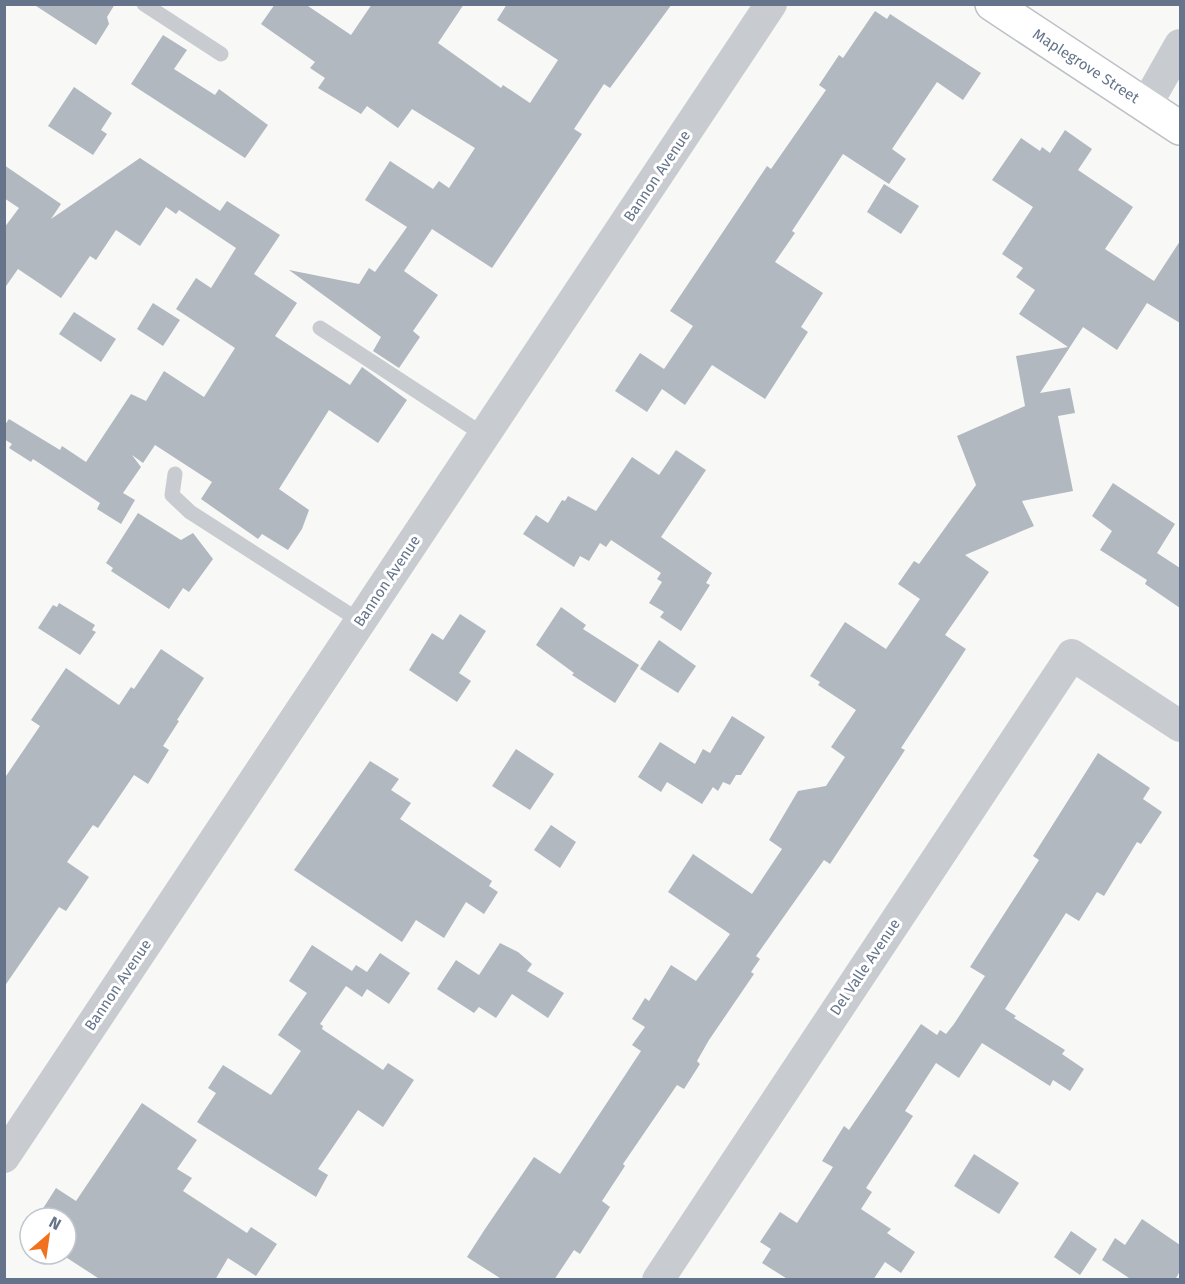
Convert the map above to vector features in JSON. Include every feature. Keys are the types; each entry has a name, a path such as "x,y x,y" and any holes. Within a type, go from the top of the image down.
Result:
{"street":[{"name":"Bannon Avenue","path":"4,1157 771,4"},
{"name":"Maplegrove Street","path":"992,4 1180,128"},
{"path":"1146,105 1180,45"},
{"name":"Del Valle Avenue","path":"658,1280 1072,655 1180,726"}],"lane":[{"path":"144,4 221,54"},
{"path":"320,328 484,435"},
{"path":"175,474 172,495 189,512 360,621"}],"building":[{"path":"33,4 115,4 107,17 109,24 96,45"},
{"path":"275,4 305,4 351,35 372,4 464,4 438,43 501,88 503,85 530,103 558,60 497,20 507,4 672,4 610,88 604,84 574,129 582,134 492,268 432,229 404,271 438,295 413,331 420,337 399,368 373,351 381,337 289,270 359,284 369,268 375,272 407,227 365,200 390,161 433,189 439,181 449,188 475,148 412,109 398,128 367,106 361,114 318,88 325,78 310,68 315,62 261,24"},
{"path":"875,11 887,19 890,14 981,73 963,100 937,82 892,149 906,159 889,184 843,154 792,231 795,233 775,262 823,293 801,327 808,332 765,399 712,365 685,405 662,389 647,412 615,391 640,353 664,369 693,326 670,311 767,166 771,169 826,90 819,85 839,55 843,58"},
{"path":"163,35 187,50 174,69 215,95 219,89 268,125 245,158 131,84"},
{"path":"74,87 112,113 101,130 107,134 93,155 48,126"},
{"path":"1065,130 1092,149 1078,170 1133,207 1105,249 1154,281 1180,241 1180,323 1147,303 1117,350 1083,327 1040,393 1070,388 1075,413 1058,416 1073,491 1022,501 1034,526 965,555 989,572 945,635 966,649 901,748 905,750 830,864 824,860 756,956 760,959 751,972 754,974 709,1040 697,1061 700,1064 684,1089 677,1085 623,1164 625,1166 602,1201 610,1207 580,1254 574,1250 554,1280 503,1280 467,1257 485,1229 534,1157 560,1174 641,1051 632,1045 645,1027 632,1019 645,998 649,1001 671,965 696,981 730,934 668,892 693,854 752,894 782,849 769,840 798,791 826,786 845,757 831,747 856,710 818,685 820,682 810,676 845,622 886,649 920,599 898,584 914,561 919,564 976,485 957,436 1025,406 1016,356 1068,347 1019,314 1035,290 1016,277 1023,268 1002,254 1033,207 992,180 1021,138 1040,151 1042,147 1050,153"},
{"path":"140,158 220,211 227,201 280,235 254,274 297,303 275,336 350,385 362,367 407,400 378,443 329,410 279,489 309,510 302,529 288,550 262,534 258,539 201,499 212,482 155,445 143,463 132,455 141,467 123,493 135,500 121,524 97,509 100,503 33,459 31,462 9,448 12,444 4,439 4,426 9,419 60,450 62,446 86,462 131,394 146,401 164,371 204,397 235,348 176,309 196,278 211,288 236,248 179,210 176,214 166,207 140,246 116,230 96,260 90,256 61,298 18,269 4,289 4,228 19,208 4,198 4,165 61,204 51,219"},
{"path":"884,184 919,206 901,234 867,212"},
{"path":"153,303 180,320 163,346 137,329"},
{"path":"74,312 116,339 101,362 59,334"},
{"path":"676,450 706,470 661,537 712,573 706,583 710,585 681,631 660,617 664,612 649,603 662,582 657,579 661,573 611,540 606,547 600,543 589,561 580,556 574,567 523,534 536,515 548,523 562,500 565,501 568,496 596,511 632,457 659,475"},
{"path":"1113,483 1175,524 1157,553 1180,568 1180,608 1145,584 1147,580 1100,550 1112,531 1092,516"},
{"path":"138,513 181,540 193,533 213,559 189,592 183,588 169,609 111,571 113,568 106,563"},
{"path":"59,603 95,625 92,630 96,632 80,655 38,628 53,605 57,607"},
{"path":"561,607 586,625 583,629 639,665 615,703 572,675 574,673 536,645"},
{"path":"460,614 486,631 459,673 471,681 457,702 409,670 432,633 443,640"},
{"path":"659,640 696,666 678,693 640,669"},
{"path":"161,649 204,678 163,746 169,750 148,784 134,775 98,828 93,825 67,862 89,877 66,911 59,907 4,987 4,779 40,726 31,720 66,668 119,705 131,687 134,689"},
{"path":"732,716 765,737 741,775 736,775 730,785 723,782 718,791 713,787 702,804 667,782 661,792 638,777 660,742 695,764 703,749 710,753"},
{"path":"516,749 554,774 530,810 492,786"},
{"path":"1098,753 1150,788 1143,799 1162,812 1141,844 1137,842 1104,896 1097,892 1079,921 1066,913 1005,1009 1016,1016 1014,1018 1065,1050 1062,1054 1084,1069 1070,1091 1053,1080 1050,1086 982,1043 959,1078 936,1063 905,1111 913,1116 866,1188 872,1192 861,1209 891,1229 887,1233 915,1252 901,1273 885,1262 873,1280 789,1280 762,1263 771,1249 760,1242 780,1212 797,1223 833,1167 822,1161 844,1126 849,1130 921,1024 937,1035 940,1030 946,1034 954,1024 985,976 970,967 1039,860 1033,856"},
{"path":"370,761 399,779 391,790 411,803 400,819 492,881 489,886 498,892 484,914 466,902 444,938 416,920 402,942 294,870"},
{"path":"551,825 576,842 560,868 534,850"},
{"path":"500,943 518,952 532,964 527,971 564,993 548,1018 512,994 496,1018 479,1007 474,1013 437,989 456,960 479,975"},
{"path":"312,945 352,971 356,965 367,972 380,953 410,973 389,1004 367,989 362,997 346,986 320,1024 323,1026 322,1029 383,1070 388,1063 414,1080 383,1127 358,1110 318,1169 328,1175 316,1197 197,1122 216,1093 208,1088 223,1065 271,1095 301,1051 278,1035 307,993 289,981"},
{"path":"142,1103 197,1140 177,1169 192,1178 183,1191 247,1233 251,1227 277,1244 256,1276 228,1258 215,1280 101,1280 78,1265 78,1206 45,1206 56,1188 76,1201"},
{"path":"974,1154 1019,1183 999,1214 954,1186"},
{"path":"1142,1219 1180,1245 1180,1271 1175,1280 1132,1280 1102,1260 1115,1238 1125,1245"},
{"path":"1071,1231 1097,1249 1080,1275 1054,1257"}]}
